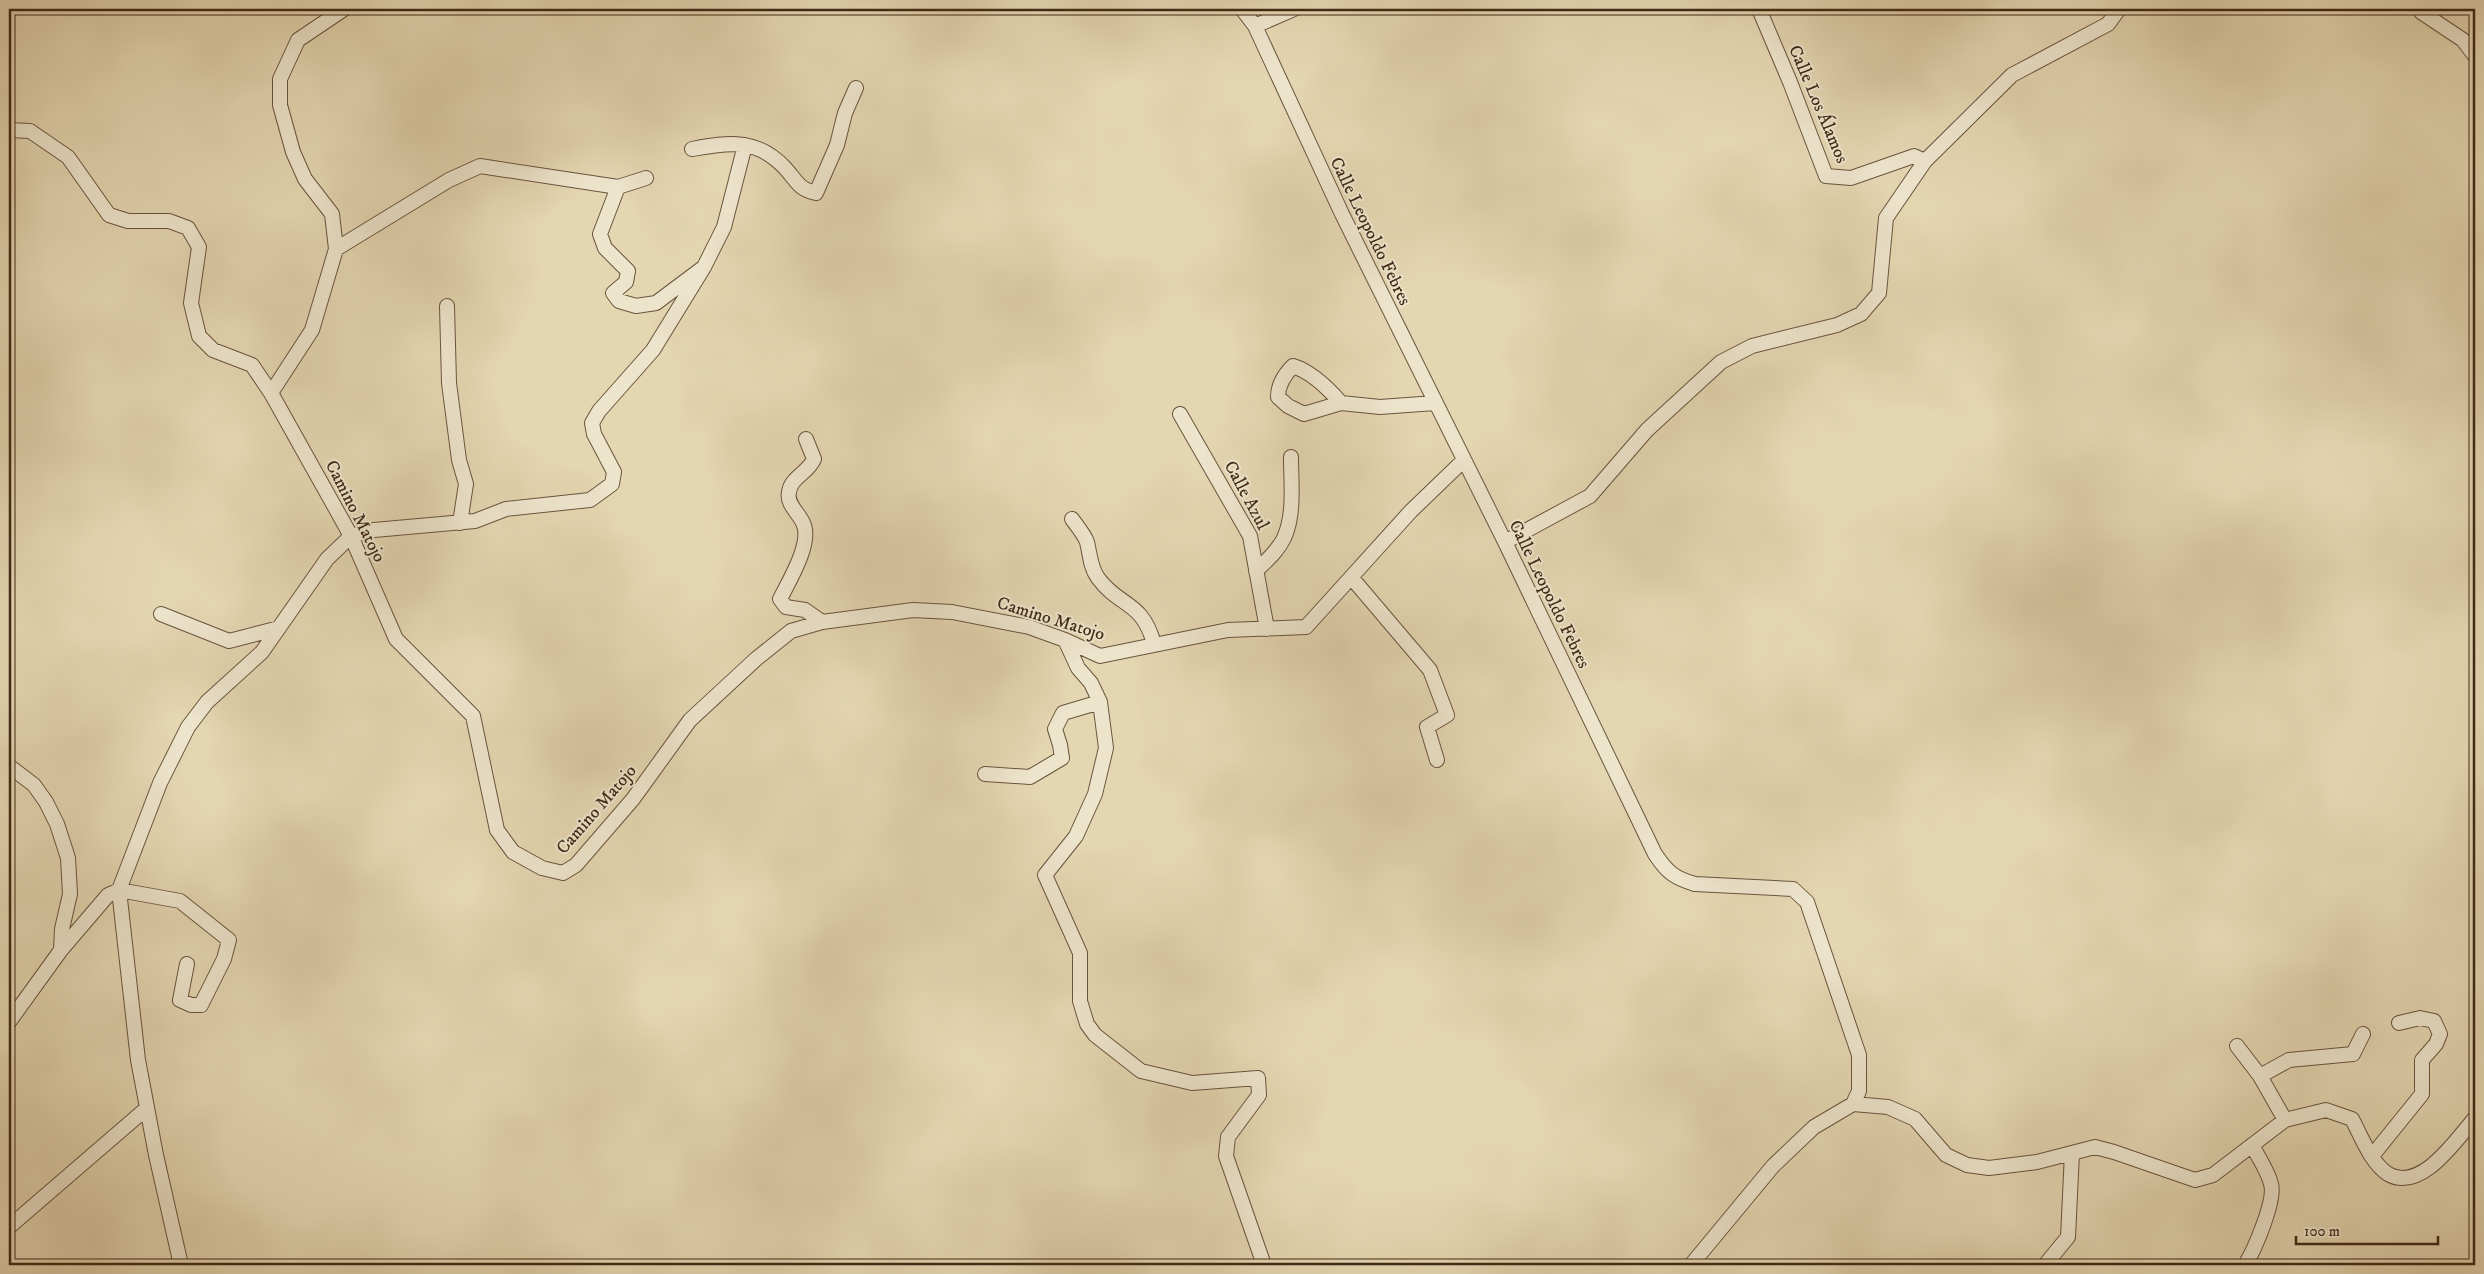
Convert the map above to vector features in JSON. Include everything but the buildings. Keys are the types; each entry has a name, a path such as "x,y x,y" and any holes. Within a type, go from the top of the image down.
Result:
{"street":[{"path":"271,393 312,330 336,250 332,214 304,180 293,152 280,105 280,79 298,40 344,9"},
{"name":"Calle Leopoldo Febres","path":"1242,9 1254,26 1342,214 1666,871 1682,880 1695,884 1793,889 1807,902 1859,1055 1859,1091 1853,1104"},
{"path":"1254,26 1294,9"},
{"name":"Calle Los Álamos","path":"1759,9 1790,82 1826,176 1851,178 1914,156 1925,160"},
{"path":"1505,542 1590,496 1647,430 1721,362 1752,346 1837,325 1861,314 1878,293 1886,218 1925,160 2012,75 2108,24 2119,9"},
{"path":"2420,9 2421,12 2463,40 2475,56"},
{"path":"692,149 718,144 745,145 767,151 803,190 816,193 837,145 845,113 856,88"},
{"name":"Camino Matojo","path":"9,130 30,131 68,157 109,215 128,221 169,221 188,228 199,247 192,303 199,336 213,350 252,365 271,393 351,536 396,639 473,716 497,830 513,852 542,868 562,873 576,865 633,799 690,720 756,659 791,631 822,622 913,610 952,612 1011,623 1065,640 1100,656 1228,630 1306,627 1411,511 1464,460"},
{"path":"181,1265 138,1060 118,890 160,783 188,727 207,702 262,652 327,559 351,536 374,530 475,521 506,509 590,500 612,484 614,472 594,434 592,423 599,411 653,350 704,266 724,227 745,145"},
{"path":"336,250 449,180 480,166 618,187 646,178"},
{"path":"618,187 600,234 605,248 628,271 626,282 613,293 618,301 636,306 656,303 704,266"},
{"path":"447,306 449,383 459,460 466,484 460,523"},
{"path":"1341,403 1380,407 1435,403"},
{"name":"Calle Azul","path":"1180,414 1250,536 1267,629"},
{"path":"806,439 814,459 810,468 790,485 788,496 793,509 804,524 807,539 804,551 780,600 786,607 805,610 822,622"},
{"path":"1256,571 1279,546 1288,526 1292,492 1291,457"},
{"path":"1072,519 1086,539 1092,566 1098,578 1136,609 1150,628 1154,644"},
{"path":"1351,577 1430,670 1447,715 1427,727 1437,760"},
{"path":"161,614 229,641 279,628"},
{"path":"1065,640 1078,668 1091,683 1100,702 1106,748 1094,794 1076,836 1045,875 1080,953 1080,1001 1087,1024 1095,1035 1141,1071 1192,1083 1258,1078 1259,1095 1228,1137 1226,1156 1264,1265"},
{"path":"985,774 1030,777 1041,772 1062,758 1055,729 1064,713 1100,702"},
{"path":"9,766 34,785 46,802 57,824 68,858 70,894 62,929 61,950"},
{"path":"9,1022 61,950 108,895 118,890 180,901 229,940 224,959 202,1005 190,1005 180,1000 187,964"},
{"path":"2372,1156 2422,1094 2422,1060 2436,1044 2440,1034 2434,1021 2420,1018 2399,1022"},
{"path":"2260,1076 2289,1060 2353,1054 2363,1034"},
{"path":"2237,1046 2260,1076 2285,1120"},
{"path":"1691,1265 1773,1166 1814,1126 1853,1104 1888,1107 1915,1119 1946,1155 1967,1165 1989,1168 2037,1162 2095,1147 2195,1180 2213,1175 2285,1120 2326,1110 2352,1119 2372,1156 2388,1173 2405,1179 2420,1174 2438,1160 2475,1118"},
{"path":"9,1227 147,1108"},
{"path":"2245,1265 2252,1253 2266,1216 2272,1185 2252,1145"},
{"path":"2046,1265 2068,1238 2072,1153"}]}
